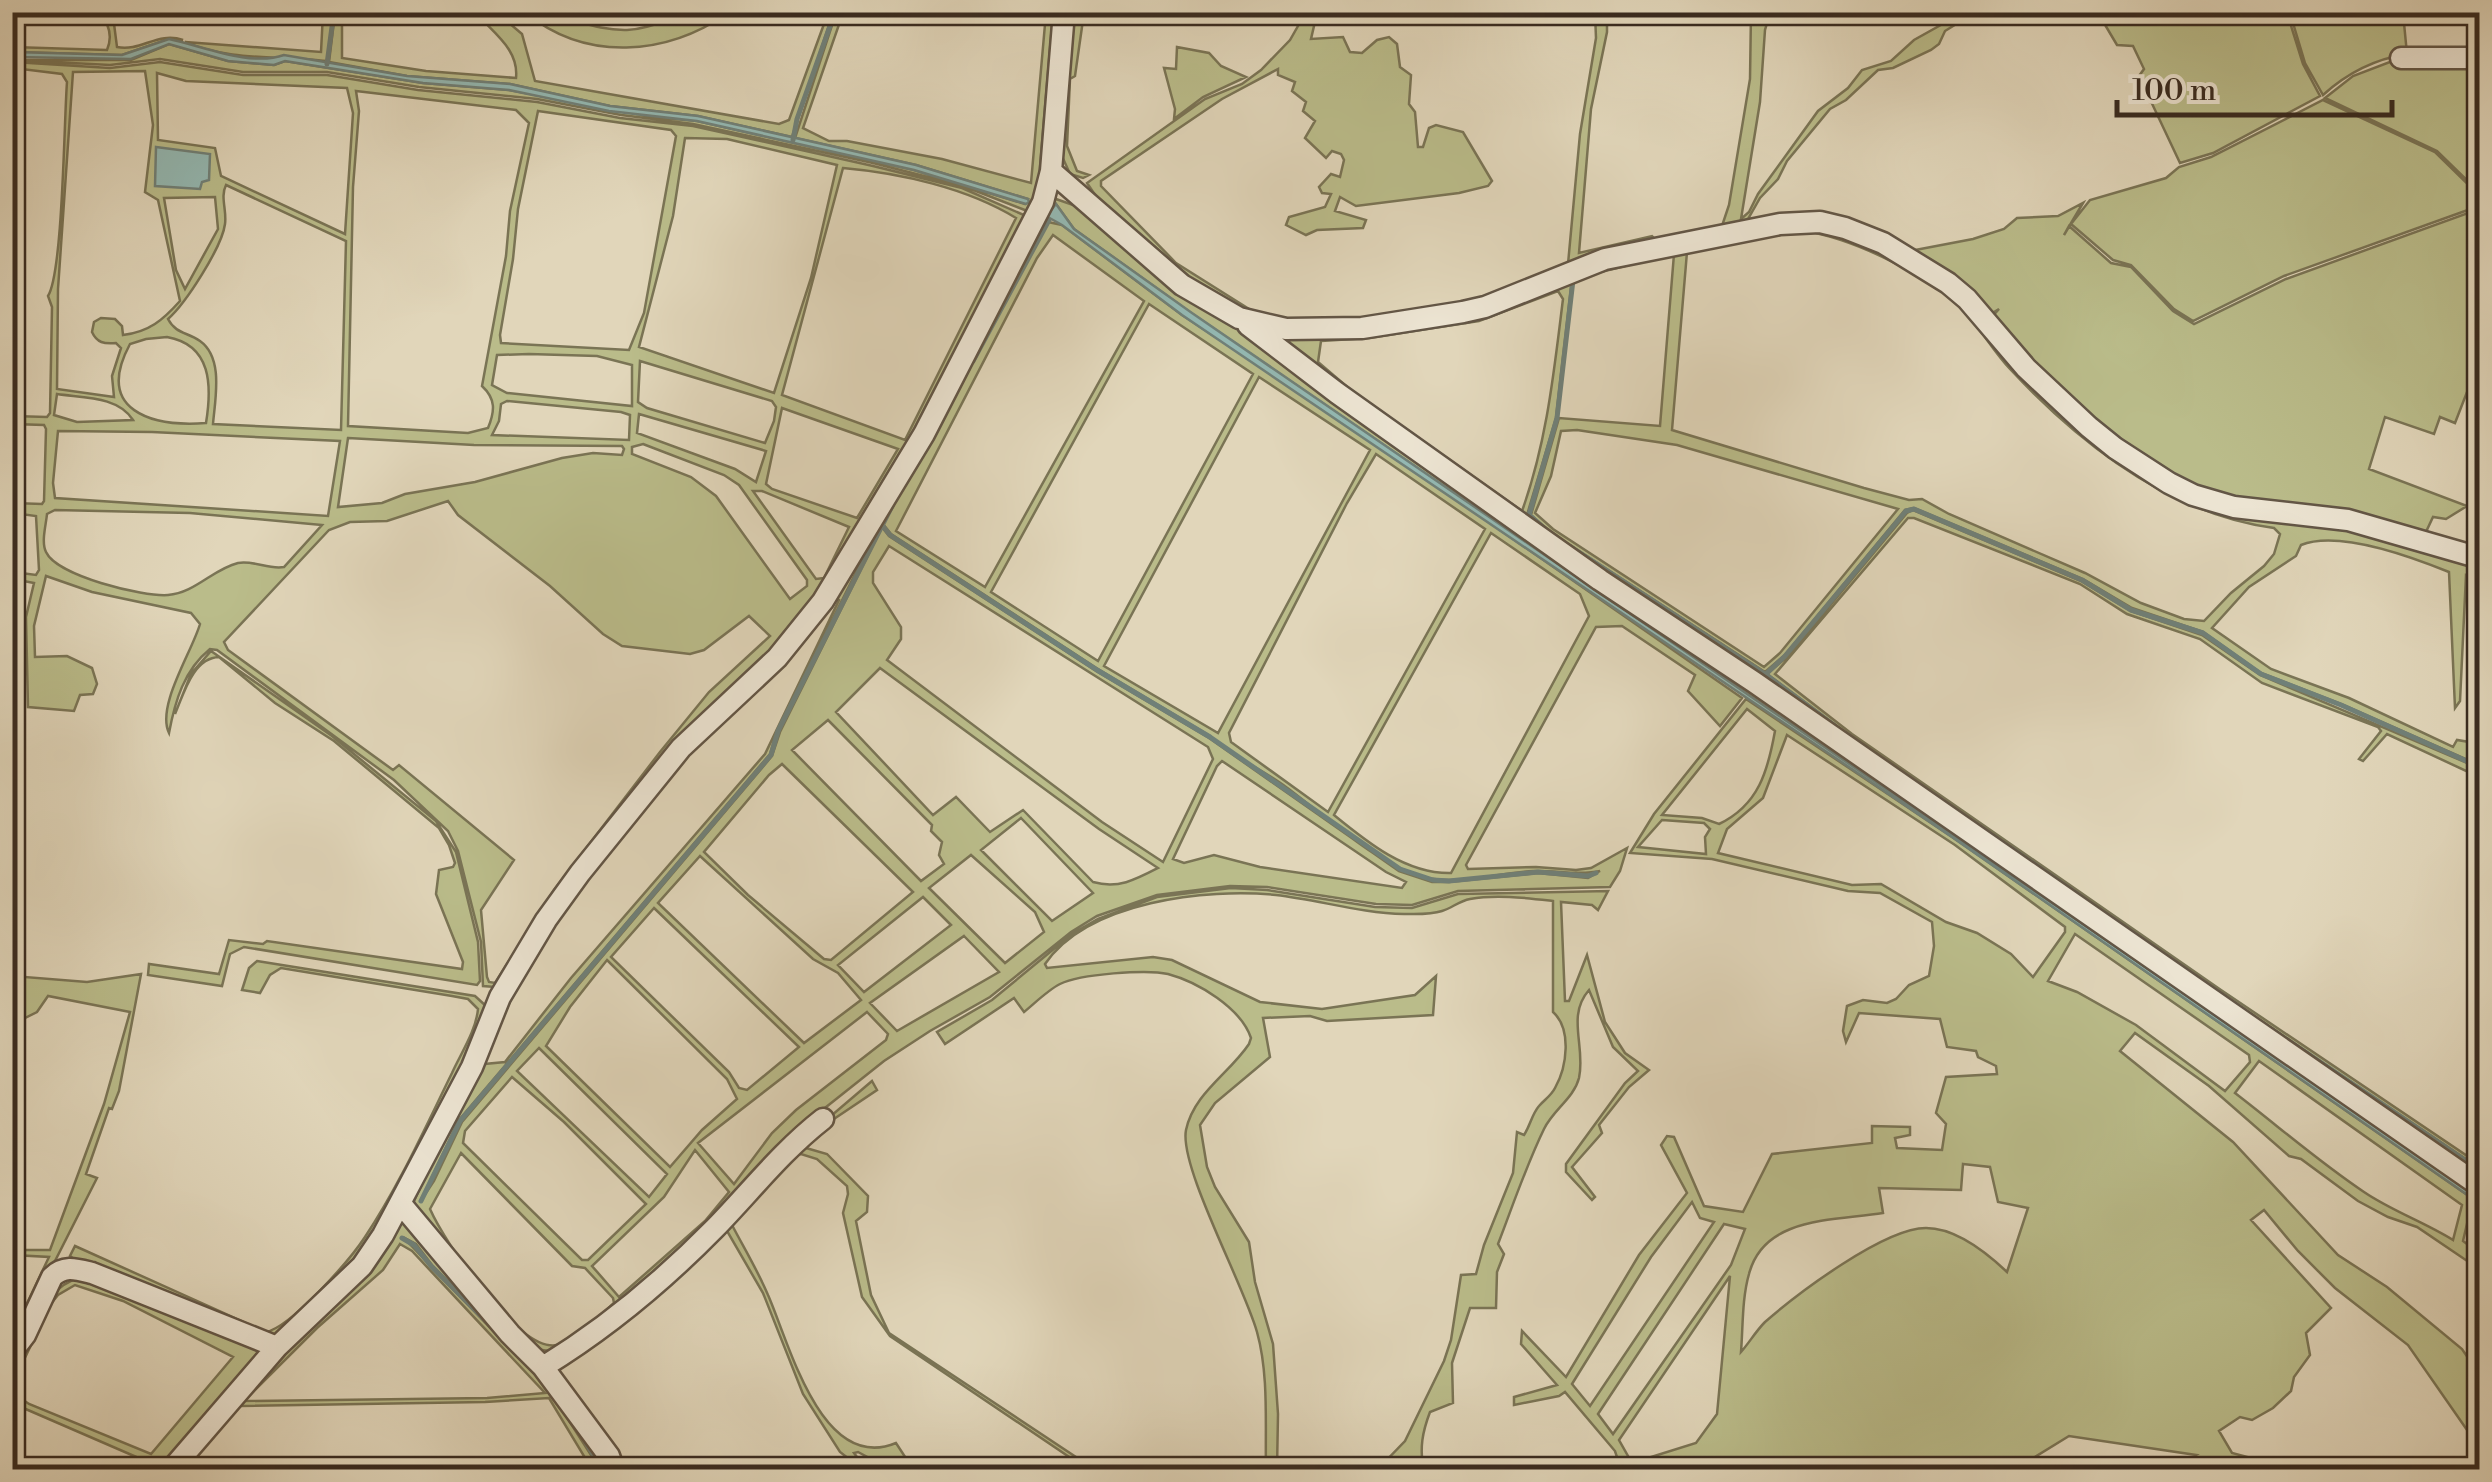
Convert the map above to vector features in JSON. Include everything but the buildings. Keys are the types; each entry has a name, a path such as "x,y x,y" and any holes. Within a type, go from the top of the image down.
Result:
{"street":[{"path":"171,1470 277,1348 362,1266 401,1204 472,1067 500,997 546,920 642,793 700,727 753,682 799,634 849,562 924,434 1036,216 1051,171 1064,12"},
{"path":"2401,58 2480,58"},
{"path":"1051,171 1182,285 1239,318 1337,393 1600,580 1754,682 2480,1186"},
{"path":"1239,318 1286,329 1312,330 1362,328 1440,316 1485,307 1605,259 1780,224 1820,222 1883,243 1936,274 1967,299 2026,368 2089,427 2168,483 2234,507 2348,520 2480,558"},
{"path":"543,1367 581,1344 654,1284 823,1119"},
{"path":"401,1204 510,1334 543,1367 609,1456 614,1470"},
{"path":"12,1352 25,1335 52,1278 59,1270 70,1267 92,1272 277,1348"}],"green space":[{"path":"696,12 728,13 679,38 626,48 574,40 526,13 627,30"},
{"path":"1306,12 1317,13 1311,39 1343,37 1350,52 1362,53 1377,40 1389,37 1397,44 1400,67 1411,75 1409,104 1415,112 1418,147 1423,147 1429,128 1436,125 1463,132 1492,181 1488,186 1459,193 1356,206 1340,197 1335,211 1366,220 1363,228 1317,230 1306,235 1286,225 1289,217 1325,207 1331,194 1322,193 1319,187 1331,174 1340,177 1344,160 1332,151 1326,158 1305,138 1315,121 1303,111 1306,102 1292,91 1295,82 1278,75 1278,69 1222,99 1101,181 1101,186 1176,263 1265,319 1218,299 1166,264 1119,222 1087,183 1205,99 1242,84 1261,70 1290,40"},
{"path":"100,13 113,16 117,47 134,47 166,38 183,40 169,39 122,55 13,52 13,47 107,50 109,30"},
{"path":"323,13 333,13 334,17 327,61 220,53 185,42 321,52"},
{"path":"335,13 342,13 342,58 426,71 516,78 509,50 476,13 497,13 522,34 535,81 779,124 789,120 828,13 833,13 792,137 698,116 610,106 510,84 407,76 329,62"},
{"path":"836,13 843,13 803,128 829,141 942,159 1031,183 1046,13 1053,13 1039,178 1030,212 963,186 873,163 693,124 537,99 419,87 327,72 243,72 160,59 110,65 13,60 131,60 169,44 228,61 274,65 285,61 423,83 509,90 653,117 697,121 914,170 1025,204 1028,199 916,165 795,138"},
{"path":"1071,13 1084,13 1075,76 1070,79 1067,146 1077,171 1089,175 1083,178 1070,174 1061,154"},
{"path":"1595,13 1607,13 1607,32 1591,109 1579,253 1652,236 1657,241 1568,264 1580,134 1596,38"},
{"path":"1751,13 1770,13 1741,219 1818,111 1848,88 1862,70 1891,61 1914,40 1957,16 2019,13 1991,22 1958,23 1945,31 1931,50 1893,68 1878,70 1846,100 1830,109 1787,161 1743,225 1721,229 1729,205 1750,79"},
{"path":"2098,13 2287,13 2303,64 2320,96 2213,153 2180,163 2139,76 2144,69 2133,46 2117,45"},
{"path":"2290,13 2403,13 2407,54 2362,68 2323,95 2305,63"},
{"path":"1177,47 1209,53 1221,66 1246,77 1203,97 1174,119 1164,68 1176,69"},
{"path":"2395,60 2479,60 2479,192 2437,151 2325,98 2353,76"},
{"path":"13,62 110,68 160,62 243,75 327,75 418,90 537,102 620,118 693,126 873,166 962,188 1026,216 967,340 847,554 789,634 663,757 633,792 591,846 495,987 483,986 481,942 458,851 448,831 394,780 217,650 210,649 187,676 169,733 166,722 171,694 200,624 191,613 92,592 46,576 34,626 35,657 67,656 92,668 97,684 93,694 80,695 74,711 28,707 26,617 34,583 13,579 13,572 36,575 39,570 36,516 13,513 13,503 44,501 46,429 44,425 13,424 13,416 47,417 50,413 52,307 48,296 60,228 67,82 62,74 13,68","holes":["145,71 153,125 145,192 158,200 180,301 155,324 132,333 123,335 122,326 115,319 94,322 92,332 96,338 121,348 112,376 114,397 57,389 58,289 73,72","157,73 186,81 347,88 353,113 345,234 221,176 215,148 158,140","356,91 516,110 529,123 510,211 506,256 482,386 492,401 492,416 488,428 468,433 348,426 353,187 359,111","538,111 671,130 676,136 644,313 629,350 501,343 518,209","685,138 727,139 837,165 811,278 774,393 639,347 673,216","843,168 933,184 1016,218 905,440 782,395","226,185 346,241 341,430 213,424 216,380 208,348 178,330 168,319 210,260 225,224","215,197 218,229 185,289 176,270 164,198","167,337 182,341 201,358 206,369 206,423 166,422 134,410 119,385 130,344","497,355 597,356 632,365 632,406 507,393 492,385","640,361 772,401 776,407 774,421 765,443 647,408 638,402","57,394 109,402 133,420 77,422 54,415","507,401 621,412 630,415 629,440 492,435 501,404","782,408 898,449 857,518 766,484","639,414 766,451 756,482 735,469 637,433","58,431 340,441 328,516 55,498","348,438 624,449 622,455 593,453 562,458 475,482 405,494 382,503 338,507","643,444 724,475 739,485 807,580 807,586 790,599 716,496 691,477 632,454 632,447","753,491 762,491 849,527 824,578 816,579","448,501 458,515 622,646 690,654 704,650 749,616 770,636 709,692 660,752 554,890 495,983 487,977 481,910 514,860 399,765 393,770 228,650 224,642 329,530 350,522 387,521","55,510 190,513 322,525 284,567 238,563 187,590 168,595 121,589 83,577 53,561 44,543 47,514"]},
{"path":"2323,100 2435,152 2479,195 2479,206 2284,276 2193,321 2174,309 2131,265 2113,260 2071,224 2090,200 2166,178 2179,167 2211,157"},
{"path":"1056,199 1079,207 1164,280 1233,323 1499,516 2480,1190 2479,1196 1191,313 1074,229 1056,204 886,513 1046,210"},
{"path":"2083,203 2069,226 2111,263 2131,267 2173,311 2194,324 2286,279 2479,209 2479,396 2467,392 2455,423 2440,417 2434,434 2385,417 2369,469 2467,506 2446,519 2433,517 2425,534 2197,492 2079,412 1991,318 1999,309 1989,315 1910,251 1973,239 2004,229 2017,218 2058,216"},
{"path":"1048,222 1062,225 1182,315 1349,425 1742,698 1720,726 1688,691 1695,675 1622,626 1596,627 1466,865 1468,869 1576,870 1591,868 1627,848 1610,887 1458,891 1412,905 1230,886 1157,895 1097,916 990,997 884,1061 801,1127 713,1224 579,1340 557,1350 542,1350 527,1343 493,1311 415,1212 414,1201 480,1067 516,982 561,907 651,791 817,621 879,525 777,731 770,754 459,1120 420,1202 462,1122 772,756 780,732 882,527 889,536 1096,671 1209,738 1351,837 1210,736 1098,669 891,534 883,524","holes":["1053,235 1144,301 985,587 896,531 1037,258","1149,304 1253,374 1098,661 991,592","1259,377 1370,450 1218,733 1104,666","1376,454 1485,529 1328,812 1231,742 1229,733","1491,533 1580,594 1589,616 1451,873 1418,868 1374,845 1334,815","889,546 1208,747 1213,759 1163,862 1102,822 887,660 901,639 901,627 873,583 873,572","839,600 765,754 571,978 505,1062 484,1064 521,980 602,855 664,781 778,671","880,668 1158,868 1118,884 1093,882 1023,810 990,832 956,797 933,815 836,712","828,720 932,825 931,831 942,842 939,855 944,864 921,881 792,750","1222,761 1406,882 1402,888 1260,867 1214,855 1184,863 1173,859","782,764 913,892 831,960 824,959 704,852","1021,818 1093,893 1052,921 981,850","1370,851 1415,875 1434,879 1533,871 1600,871 1588,878 1538,873 1432,882 1399,871","971,855 1035,912 1044,932 1005,963 929,888","700,856 813,959 838,973 861,1000 804,1043 658,903","923,897 951,925 864,992 838,965","654,908 799,1047 747,1090 739,1088 729,1072 611,957","964,936 999,972 897,1031 870,1003","607,960 727,1079 737,1099 702,1130 670,1167 546,1046","867,1012 888,1034 886,1040 772,1133 734,1184 698,1143","539,1048 667,1174 649,1197 517,1071","512,1077 564,1122 646,1204 588,1260 582,1260 463,1143 465,1131","695,1150 729,1192 705,1221 619,1297 592,1266 664,1197","461,1153 572,1266 585,1268 614,1303 573,1338 557,1345 541,1343 503,1314 450,1245 430,1209"]},
{"path":"1786,226 1810,227 1861,240 1913,266 1958,297 2070,417 2119,457 2171,491 2238,514 2372,531 2479,567 2479,580 2466,575 2460,701 2455,708 2449,572 2415,559 2354,543 2316,541 2301,545 2296,556 2249,587 2212,628 2271,669 2349,698 2453,747 2457,740 2475,743 2479,748 2479,765 2261,673 2203,632 2132,608 2083,579 1914,508 1905,510 1785,655 1765,672 1551,533 1531,515 1559,418 1660,426 1674,254 1572,279 1556,418 1527,515 1550,535 1765,675 1851,740 2222,999 2479,1171 2479,1177 1878,764 1761,677 1551,540 1342,391 1277,338 1280,334 1396,330 1457,320 1509,304 1615,259","holes":["1805,231 1847,242 1934,287 1967,314 2037,397 2097,449 2198,508 2274,528 2280,534 2274,554 2204,621 2184,619 2141,603 2085,573 1922,499 1909,500 1864,488 1672,430 1687,252","1558,291 1563,299 1548,406 1538,459 1522,511 1352,391 1318,362 1321,341 1369,338 1479,321","1561,431 1677,445 1898,509 1780,653 1764,667 1553,529 1535,513 1551,476"]},
{"path":"1913,510 2081,581 2131,611 2202,635 2260,675 2479,768 2479,777 2387,734 2363,761 2359,759 2381,731 2378,727 2262,683 2200,639 2127,614 2080,584 1914,518 1908,518 1775,674 1852,734 2479,1164 2479,1168 2223,997 1767,674 1787,657"},
{"path":"211,651 332,736 436,821 456,852 478,942 477,985 244,947 230,954 222,986 148,975 149,964 219,974 229,940 263,944 267,941 462,969 463,962 436,894 439,870 455,863 439,828 334,741 275,703 219,657 202,663 183,695 191,674"},
{"path":"1746,699 1952,837 2479,1203 2479,1213 2470,1211 2463,1241 2479,1253 2479,1269 2417,1227 2358,1201 2301,1159 2289,1156 2209,1086 2135,1033 2120,1051 2233,1142 2338,1255 2387,1287 2462,1349 2479,1374 2479,1469 2474,1440 2408,1345 2335,1288 2264,1210 2251,1220 2331,1308 2306,1333 2310,1355 2294,1377 2291,1391 2252,1420 2240,1417 2219,1431 2232,1453 2293,1469 2221,1469 2207,1462 2191,1469 2170,1469 2196,1455 2069,1436 2021,1469 1581,1469 1618,1460 1615,1451 1565,1392 1514,1405 1514,1397 1557,1385 1521,1344 1522,1331 1566,1377 1639,1255 1687,1193 1661,1145 1667,1136 1674,1137 1704,1206 1743,1212 1772,1154 1872,1143 1872,1126 1910,1127 1910,1135 1895,1138 1897,1148 1942,1150 1946,1124 1936,1113 1946,1077 1997,1074 1996,1066 1978,1057 1976,1051 1947,1047 1940,1019 1859,1013 1846,1042 1843,1031 1847,1006 1863,1000 1887,1003 1909,985 1929,976 1934,946 1932,922 1880,893 1848,891 1712,859 1630,853 1654,814","holes":["1747,709 1775,731 1765,773 1752,797 1733,816 1719,824 1702,818 1662,815","1787,735 1955,845 2065,927 2065,932 2033,977 2011,954 1977,933 1946,922 1881,884 1852,885 1718,853 1727,829 1763,798","1662,820 1704,823 1710,829 1705,837 1706,854 1638,847","2075,934 2249,1055 2250,1062 2225,1091 2136,1025 2077,992 2048,981","2259,1061 2462,1205 2453,1240 2364,1192 2235,1093","1963,1164 1990,1167 1998,1202 2028,1208 2007,1272 1980,1250 1948,1232 1926,1228 1908,1231 1865,1250 1819,1280 1765,1322 1741,1352 1745,1293 1757,1255 1785,1231 1883,1213 1879,1188 1961,1190","1692,1202 1700,1218 1714,1222 1590,1406 1572,1384 1651,1257","1724,1224 1745,1229 1731,1265 1613,1434 1598,1414","1730,1276 1717,1414 1696,1443 1632,1463 1619,1440"]},
{"path":"1231,888 1375,907 1412,908 1458,894 1608,891 1598,910 1592,905 1561,902 1565,1001 1569,1001 1587,955 1605,1022 1625,1053 1649,1070 1629,1087 1599,1125 1602,1133 1572,1167 1595,1197 1592,1200 1566,1172 1566,1164 1638,1071 1613,1047 1589,990 1579,1010 1579,1078 1544,1129 1498,1244 1504,1254 1497,1272 1496,1308 1470,1308 1452,1363 1453,1403 1430,1412 1422,1440 1423,1469 1378,1469 1405,1441 1444,1361 1461,1275 1476,1274 1513,1173 1517,1132 1524,1135 1562,1070 1565,1038 1553,1012 1553,901 1480,898 1437,912 1404,914 1276,895 1184,897 1151,903 1090,926 1064,943 1045,964 1047,968 1153,957 1172,960 1260,1002 1322,1009 1415,995 1436,976 1433,1015 1327,1021 1310,1016 1263,1018 1270,1057 1215,1103 1200,1125 1207,1167 1215,1187 1249,1242 1255,1282 1273,1344 1277,1469 1266,1469 1265,1382 1257,1332 1202,1198 1187,1147 1186,1130 1196,1105 1249,1044 1251,1038 1238,1016 1205,990 1180,978 1130,972 1060,984 1024,1012 1014,998 945,1044 937,1032 992,1000 1072,934 1098,919 1157,897"},
{"path":"257,961 475,996 486,1006 448,1100 363,1252 275,1336 79,1263 70,1256 75,1246 266,1332 277,1327 334,1276 377,1218 468,1042 478,1009 468,999 281,968 270,975 260,993 242,990 249,968"},
{"path":"141,974 119,1091 112,1109 109,1108 86,1174 97,1178 13,1344 12,1335 49,1257 13,1255 13,1250 50,1250 104,1104 130,1012 48,996 37,1012 13,1024 13,1016 24,1005 13,999 13,976 87,982"},
{"path":"872,1081 877,1090 825,1125 825,1121"},
{"path":"799,1150 827,1154 868,1196 867,1212 856,1221 871,1295 889,1333 1094,1469 1087,1469 890,1336 862,1297 843,1213 847,1186 817,1159 801,1154 795,1155 732,1225 764,1286 798,1371 828,1422 847,1440 870,1447 896,1443 913,1469 890,1469 854,1453 866,1469 862,1469 840,1452 803,1394 763,1293 723,1224"},
{"path":"403,1221 541,1372 603,1458 603,1469 550,1386 416,1244 403,1237 548,1388 600,1469 587,1469 590,1466 549,1398 239,1406 185,1469 179,1470","holes":["400,1244 412,1251 545,1393 487,1398 244,1401 317,1328 383,1270"]},
{"path":"76,1279 94,1282 261,1351 162,1469 140,1469 141,1459 13,1403 13,1393 29,1404 151,1454 233,1357 123,1301 75,1285 50,1305 13,1383 18,1355 32,1322 53,1295"}],"water":[{"path":"169,39 242,57 284,55 407,76 510,84 610,106 698,116 916,165 1029,202 914,170 697,121 609,111 509,90 423,83 285,61 274,65 228,61 169,44 131,59 13,57 13,52 122,55"},
{"path":"156,147 210,154 209,180 202,182 200,189 155,186"},
{"path":"1056,204 1074,229 1192,313 2479,1196 2479,1203 1952,837 1182,315 1046,216"}],"waterway":[{"path":"327,64 334,12"},
{"path":"793,140 835,12"},
{"path":"973,361 1049,220"},
{"path":"1545,529 1529,515 1557,418 1573,280"},
{"path":"421,1201 460,1121 771,755 778,731 892,506"},
{"path":"1766,674 1906,511 1914,509 2082,580 2131,610 2203,633 2261,674 2480,767"},
{"path":"882,525 890,535 1097,670 1210,737 1400,869 1449,881 1538,872 1588,876 1596,873"},
{"path":"1571,547 1765,674 1835,726"},
{"path":"2012,849 2081,897"},
{"path":"2271,1029 2480,1170"},
{"path":"402,1238 414,1245 494,1329"},
{"path":"583,1437 602,1470"}]}
